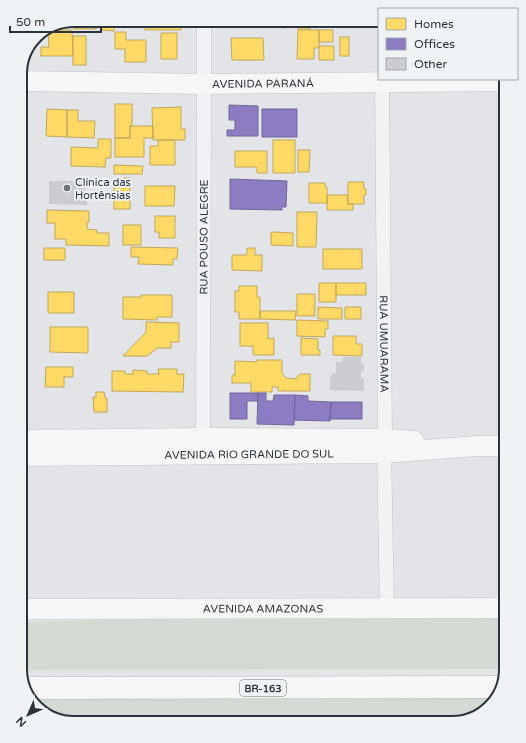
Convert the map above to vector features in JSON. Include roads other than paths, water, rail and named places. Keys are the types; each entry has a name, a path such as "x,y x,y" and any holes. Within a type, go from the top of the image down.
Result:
{"highway":[{"name":"BR-163","path":"31,688 495,687"}],"street":[{"name":"RUA POUSO ALEGRE","path":"203,446 204,27"},
{"name":"AVENIDA PARANÁ","path":"27,81 204,84 499,81"},
{"name":"RUA UMUARAMA","path":"382,81 387,608"},
{"name":"AVENIDA RIO GRANDE DO SUL","path":"27,440 203,446 499,446"},
{"name":"AVENIDA RIO GRANDE DO SUL","path":"27,456 203,446"},
{"name":"AVENIDA AMAZONAS","path":"27,609 499,608"}],"place":[{"name":"Clínica das Hortênsias","path":"67,188"}]}
